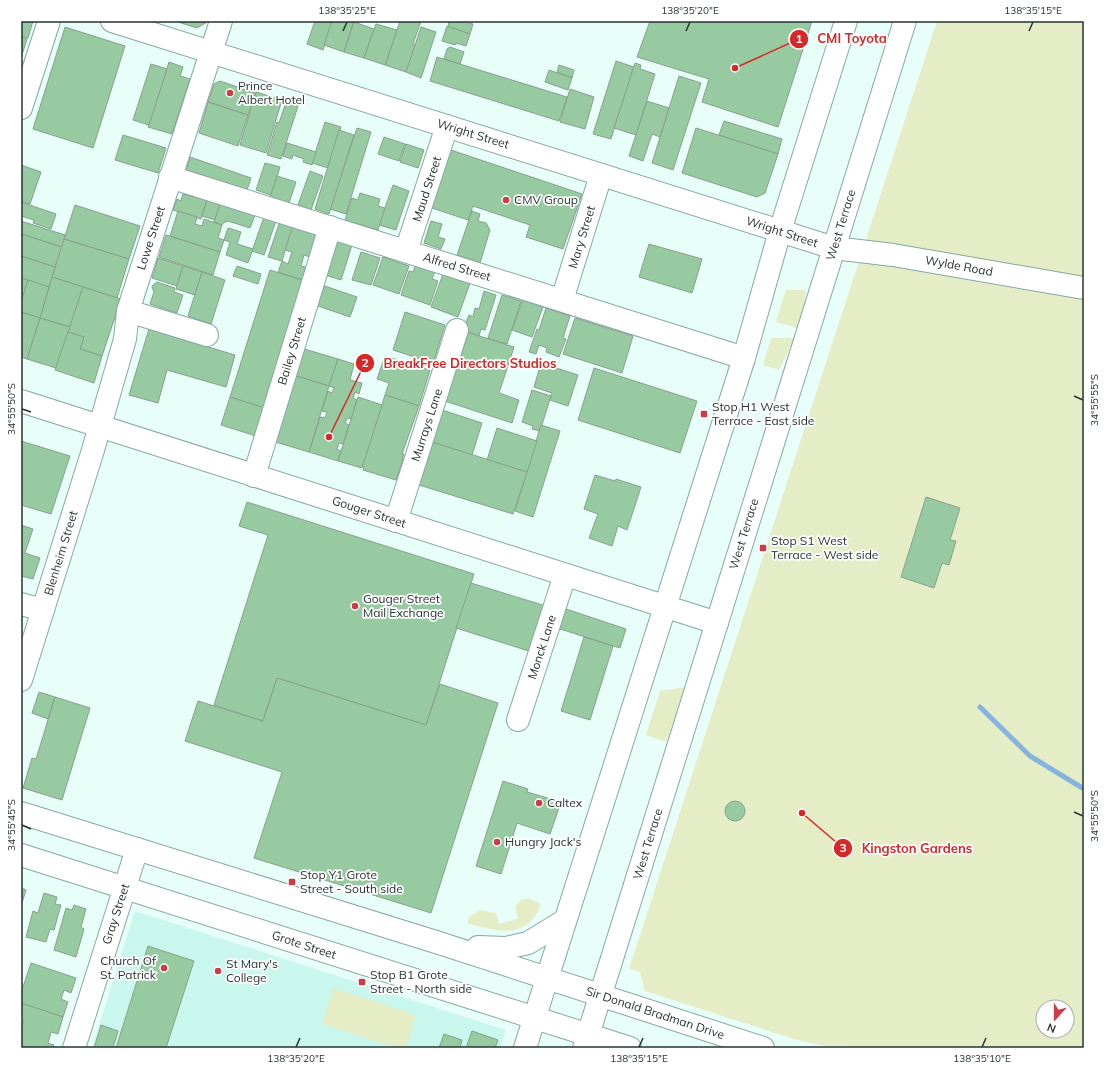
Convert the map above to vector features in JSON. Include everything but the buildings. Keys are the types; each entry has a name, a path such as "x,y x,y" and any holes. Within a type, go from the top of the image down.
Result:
{"street":[{"path":"21,108 49,21"},
{"name":"Wright Street","path":"112,21 834,248"},
{"name":"Lowe Street","path":"100,426 125,339 128,311 221,21"},
{"path":"525,1048 564,921 744,358 780,231 846,21"},
{"name":"West Terrace","path":"586,1041 906,21"},
{"name":"Maud Street","path":"406,251 447,126"},
{"name":"Mary Street","path":"562,300 601,175"},
{"name":"Alfred Street","path":"170,177 744,358"},
{"name":"Bailey Street","path":"254,476 330,227"},
{"name":"Wylde Road","path":"834,248 893,255 1084,288"},
{"path":"128,311 207,335"},
{"name":"Murrays Lane","path":"396,521 457,330"},
{"name":"Gouger Street","path":"21,401 717,623"},
{"name":"Blenheim Street","path":"21,680 100,426"},
{"name":"Monck Lane","path":"518,720 565,575"},
{"path":"21,604 43,610"},
{"path":"21,813 446,945 547,978"},
{"name":"Gray Street","path":"74,1048 137,849"},
{"name":"Grote Street","path":"21,855 534,1018 586,1041"},
{"path":"446,945 506,948 528,943 564,921"},
{"name":"Sir Donald Bradman Drive","path":"547,978 763,1048"},
{"path":"586,1041 630,1048"}],"shaded area":[{"path":"937,21 1084,21 1084,1048 851,1048 845,1046 825,1046 797,1040 645,991 640,972 629,969"},
{"path":"786,290 806,290 805,301 797,328 776,322"},
{"path":"771,338 794,338 779,370 763,365"},
{"path":"685,687 667,742 646,735 660,691"},
{"path":"528,898 541,904 536,916 520,928 510,930 489,929 467,923 470,916 480,910 496,913 499,924 518,919 515,906 521,900"},
{"name":"St Mary's College","path":"135,911 506,1030 500,1048 92,1048"},
{"path":"333,988 416,1015 406,1048 397,1048 322,1024"}],"waterway":[{"path":"980,707 1030,756 1084,789"}],"place":[{"name":"CMI Toyota","path":"735,68"},
{"name":"Prince Albert Hotel","path":"230,93"},
{"name":"CMV Group","path":"506,200"},
{"name":"Stop H1 West Terrace - East side","path":"704,414"},
{"name":"BreakFree Directors Studios","path":"329,437"},
{"name":"Stop S1 West Terrace - West side","path":"763,548"},
{"name":"Gouger Street Mail Exchange","path":"355,606"},
{"name":"Caltex","path":"539,803"},
{"name":"Kingston Gardens","path":"802,813"},
{"name":"Hungry Jack's","path":"497,842"},
{"name":"Stop Y1 Grote Street - South side","path":"292,882"},
{"name":"Church Of St. Patrick","path":"164,968"},
{"name":"St Mary's College","path":"218,971"},
{"name":"Stop B1 Grote Street - North side","path":"362,982"}]}
